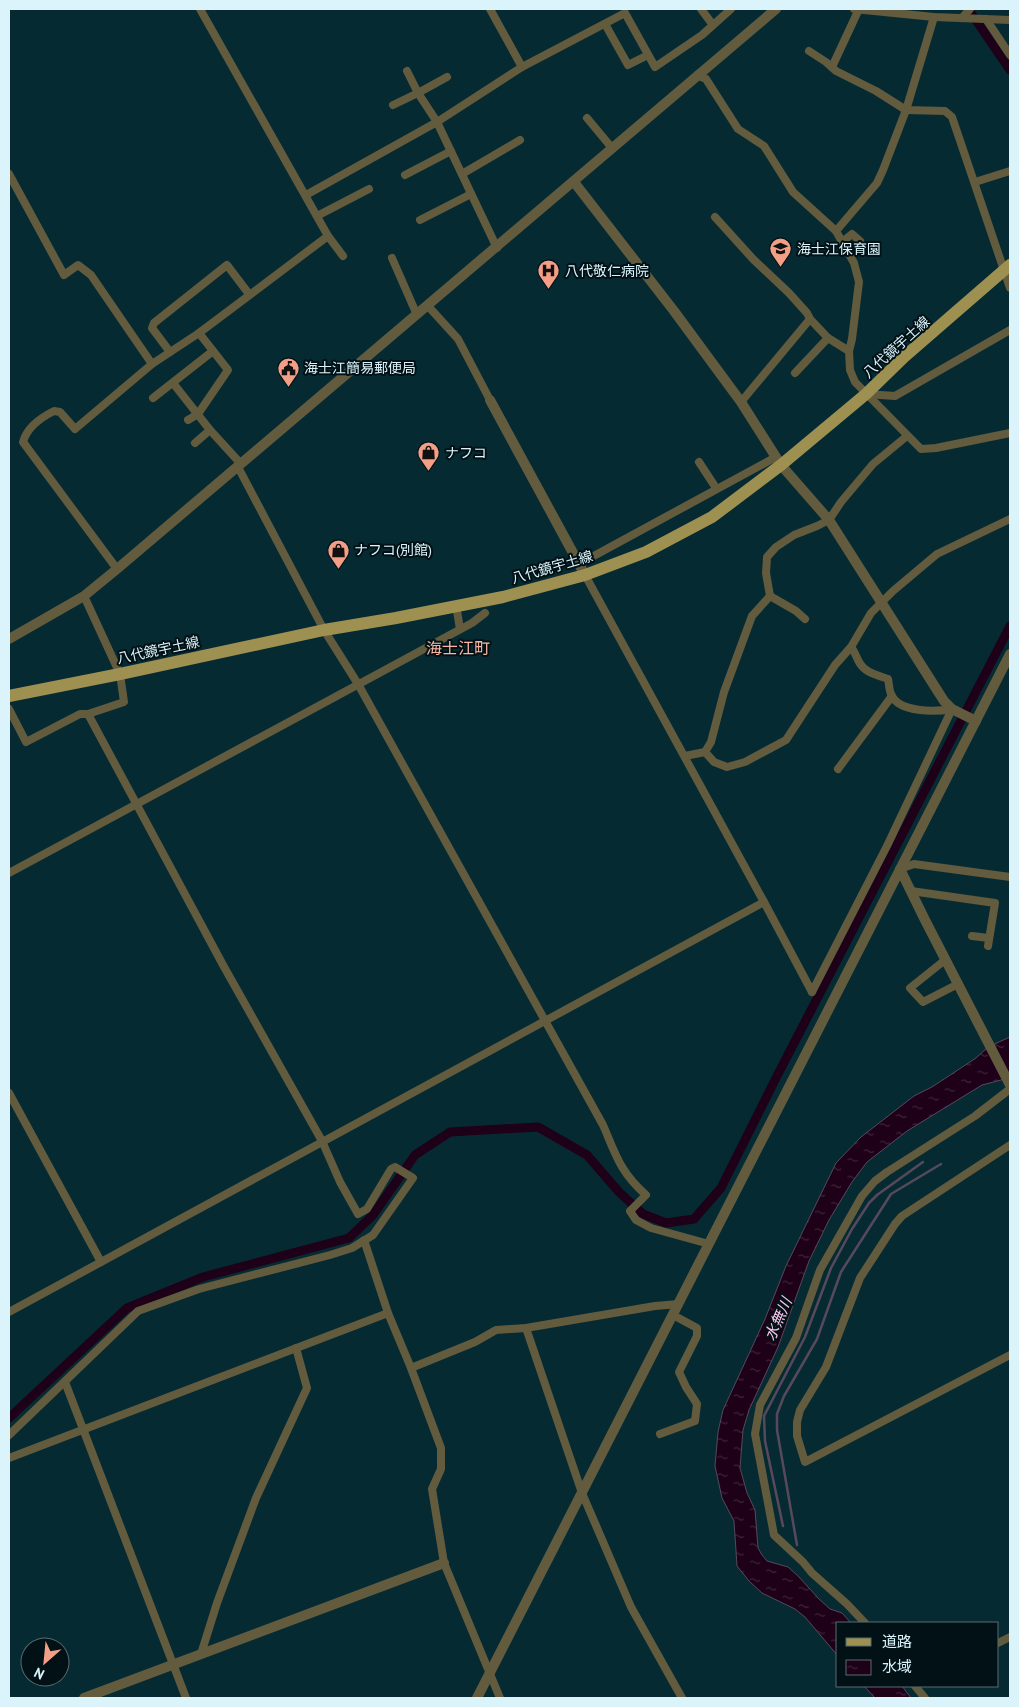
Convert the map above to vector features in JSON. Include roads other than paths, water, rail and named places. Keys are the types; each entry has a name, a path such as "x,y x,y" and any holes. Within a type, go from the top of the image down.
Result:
{"main road":[{"name":"八代鏡宇土線","path":"9,696 324,630 503,597 582,569 646,552 712,517 779,461 866,394 904,357 1007,267"}],"street":[{"path":"200,9 328,236 343,256"},
{"path":"490,9 522,67"},
{"path":"701,9 713,25"},
{"path":"306,194 437,122 522,67 625,13 655,67 702,35 731,9"},
{"path":"9,639 84,596 117,569 776,9"},
{"path":"854,9 934,17 1010,20"},
{"path":"832,67 859,9"},
{"path":"952,9 961,18"},
{"path":"961,18 970,9"},
{"path":"836,231 877,183 891,152 906,110 934,17"},
{"path":"985,19 1010,55"},
{"path":"605,24 628,69 648,55"},
{"path":"809,51 836,71 876,91 906,110 945,111 952,117 1007,267 1010,288"},
{"path":"407,71 418,93 437,122 497,248"},
{"path":"697,75 706,78 738,129 764,146 794,192 836,231 854,263 859,282 852,339 848,350 850,370 855,382 921,449 936,448 1010,433"},
{"path":"393,105 447,76"},
{"path":"587,118 612,148"},
{"path":"462,174 520,140"},
{"path":"405,175 451,151"},
{"path":"975,182 1010,171"},
{"path":"9,174 64,275 78,265 91,275 152,364"},
{"path":"574,182 674,311 741,402 779,461 829,520 944,701 952,709 976,721"},
{"path":"317,216 369,188"},
{"path":"420,220 471,194"},
{"path":"716,217 753,259 808,313 810,320 828,338 848,350"},
{"path":"842,242 852,234 860,241"},
{"path":"117,569 23,442 29,428 54,411 60,412 75,429 152,364 199,333 328,236"},
{"path":"392,258 417,316"},
{"path":"170,352 152,328 154,323 227,265 249,294"},
{"path":"428,306 458,339 812,992 887,846 952,709"},
{"path":"741,402 810,320"},
{"path":"866,394 895,396 1010,330"},
{"path":"188,420 198,414 228,370 199,333"},
{"path":"795,373 828,338"},
{"path":"153,398 213,351"},
{"path":"173,383 239,466 324,630 358,684 544,1022 603,1125 621,1168 629,1180 646,1195 630,1212 636,1220 652,1228 709,1244"},
{"path":"195,443 210,430"},
{"path":"770,596 766,573 766,557 776,547 794,535 829,520 841,502 873,464 907,436"},
{"path":"582,569 716,488 779,461"},
{"path":"699,462 716,488"},
{"path":"705,752 714,762 727,767 745,762 786,740 834,665 851,647 871,613 893,591 937,554 1010,520"},
{"path":"9,708 26,742 80,714 88,714 124,702 120,674 84,596"},
{"path":"685,756 705,752 711,742 724,692 752,616 770,596"},
{"path":"770,596 796,611 805,619"},
{"path":"456,605 460,629"},
{"path":"9,872 485,614"},
{"path":"851,647 856,652 863,667 870,673 888,678 892,696 904,707 937,711 952,709"},
{"path":"477,1698 1010,654"},
{"path":"838,769 892,696"},
{"path":"9,1435 138,1311 199,1289 352,1248 373,1235 413,1178 395,1167 391,1169 367,1209 358,1214 340,1182 322,1141 223,965 88,714"},
{"path":"900,869 914,864 1010,877"},
{"path":"864,1622 848,1604 812,1573 774,1535 755,1434 760,1405 796,1338 820,1270 862,1196 875,1181 887,1172 975,1116 1010,1087 900,869"},
{"path":"910,891 995,903 989,942 972,936"},
{"path":"9,1312 764,902"},
{"path":"945,960 910,988 923,1002 958,984"},
{"path":"9,1093 101,1262"},
{"path":"1010,1145 902,1216 860,1278 826,1367 800,1410 797,1422 797,1436 805,1462 1010,1355"},
{"path":"364,1240 388,1313 441,1448 441,1469 432,1489 444,1563 500,1698"},
{"path":"411,1368 475,1342 496,1330 526,1328 655,1306 679,1304"},
{"path":"9,1458 388,1313"},
{"path":"660,1434 695,1422 697,1404 679,1372 697,1336 697,1328 673,1315"},
{"path":"526,1328 582,1492 631,1607 682,1698"},
{"path":"201,1654 217,1602 256,1498 307,1388 296,1348"},
{"path":"66,1382 186,1698"},
{"path":"84,1698 444,1563"},
{"path":"999,1642 1010,1636"},
{"path":"916,1687 925,1698"}],"water":[{"name":"水無川","path":"1010,1037 1010,1074 1001,1080 982,1085 907,1131 867,1162 852,1182 829,1220 809,1261 778,1347 749,1410 743,1430 740,1468 747,1493 755,1510 758,1548 767,1561 788,1567 830,1609 842,1613 850,1622 836,1622 836,1654 805,1617 795,1609 762,1593 737,1566 734,1521 722,1498 715,1466 718,1432 723,1410 765,1319 786,1266 836,1163 861,1137 914,1096 932,1087 976,1058 988,1047"},
{"path":"865,1687 903,1687 911,1698 875,1698"}],"waterway":[{"path":"971,13 1010,70"},
{"path":"9,1418 127,1308 203,1277 349,1238 373,1215 415,1155 450,1132 538,1127 587,1155 619,1192 643,1214 666,1223 694,1219 721,1188 1010,626"},
{"path":"783,1526 765,1441 764,1416 805,1337 831,1268 852,1229 869,1203 877,1195 923,1162"},
{"path":"797,1545 777,1430 777,1414 784,1396 817,1339 841,1272 891,1194 941,1164"}],"place":[{"name":"海士江保育園","path":"781,268"},
{"name":"八代敬仁病院","path":"549,290"},
{"name":"海士江簡易郵便局","path":"288,387"},
{"name":"ナフコ","path":"429,472"},
{"name":"ナフコ(別館)","path":"338,569"}],"district":[{"name":"海士江町","path":"458,648"}]}
